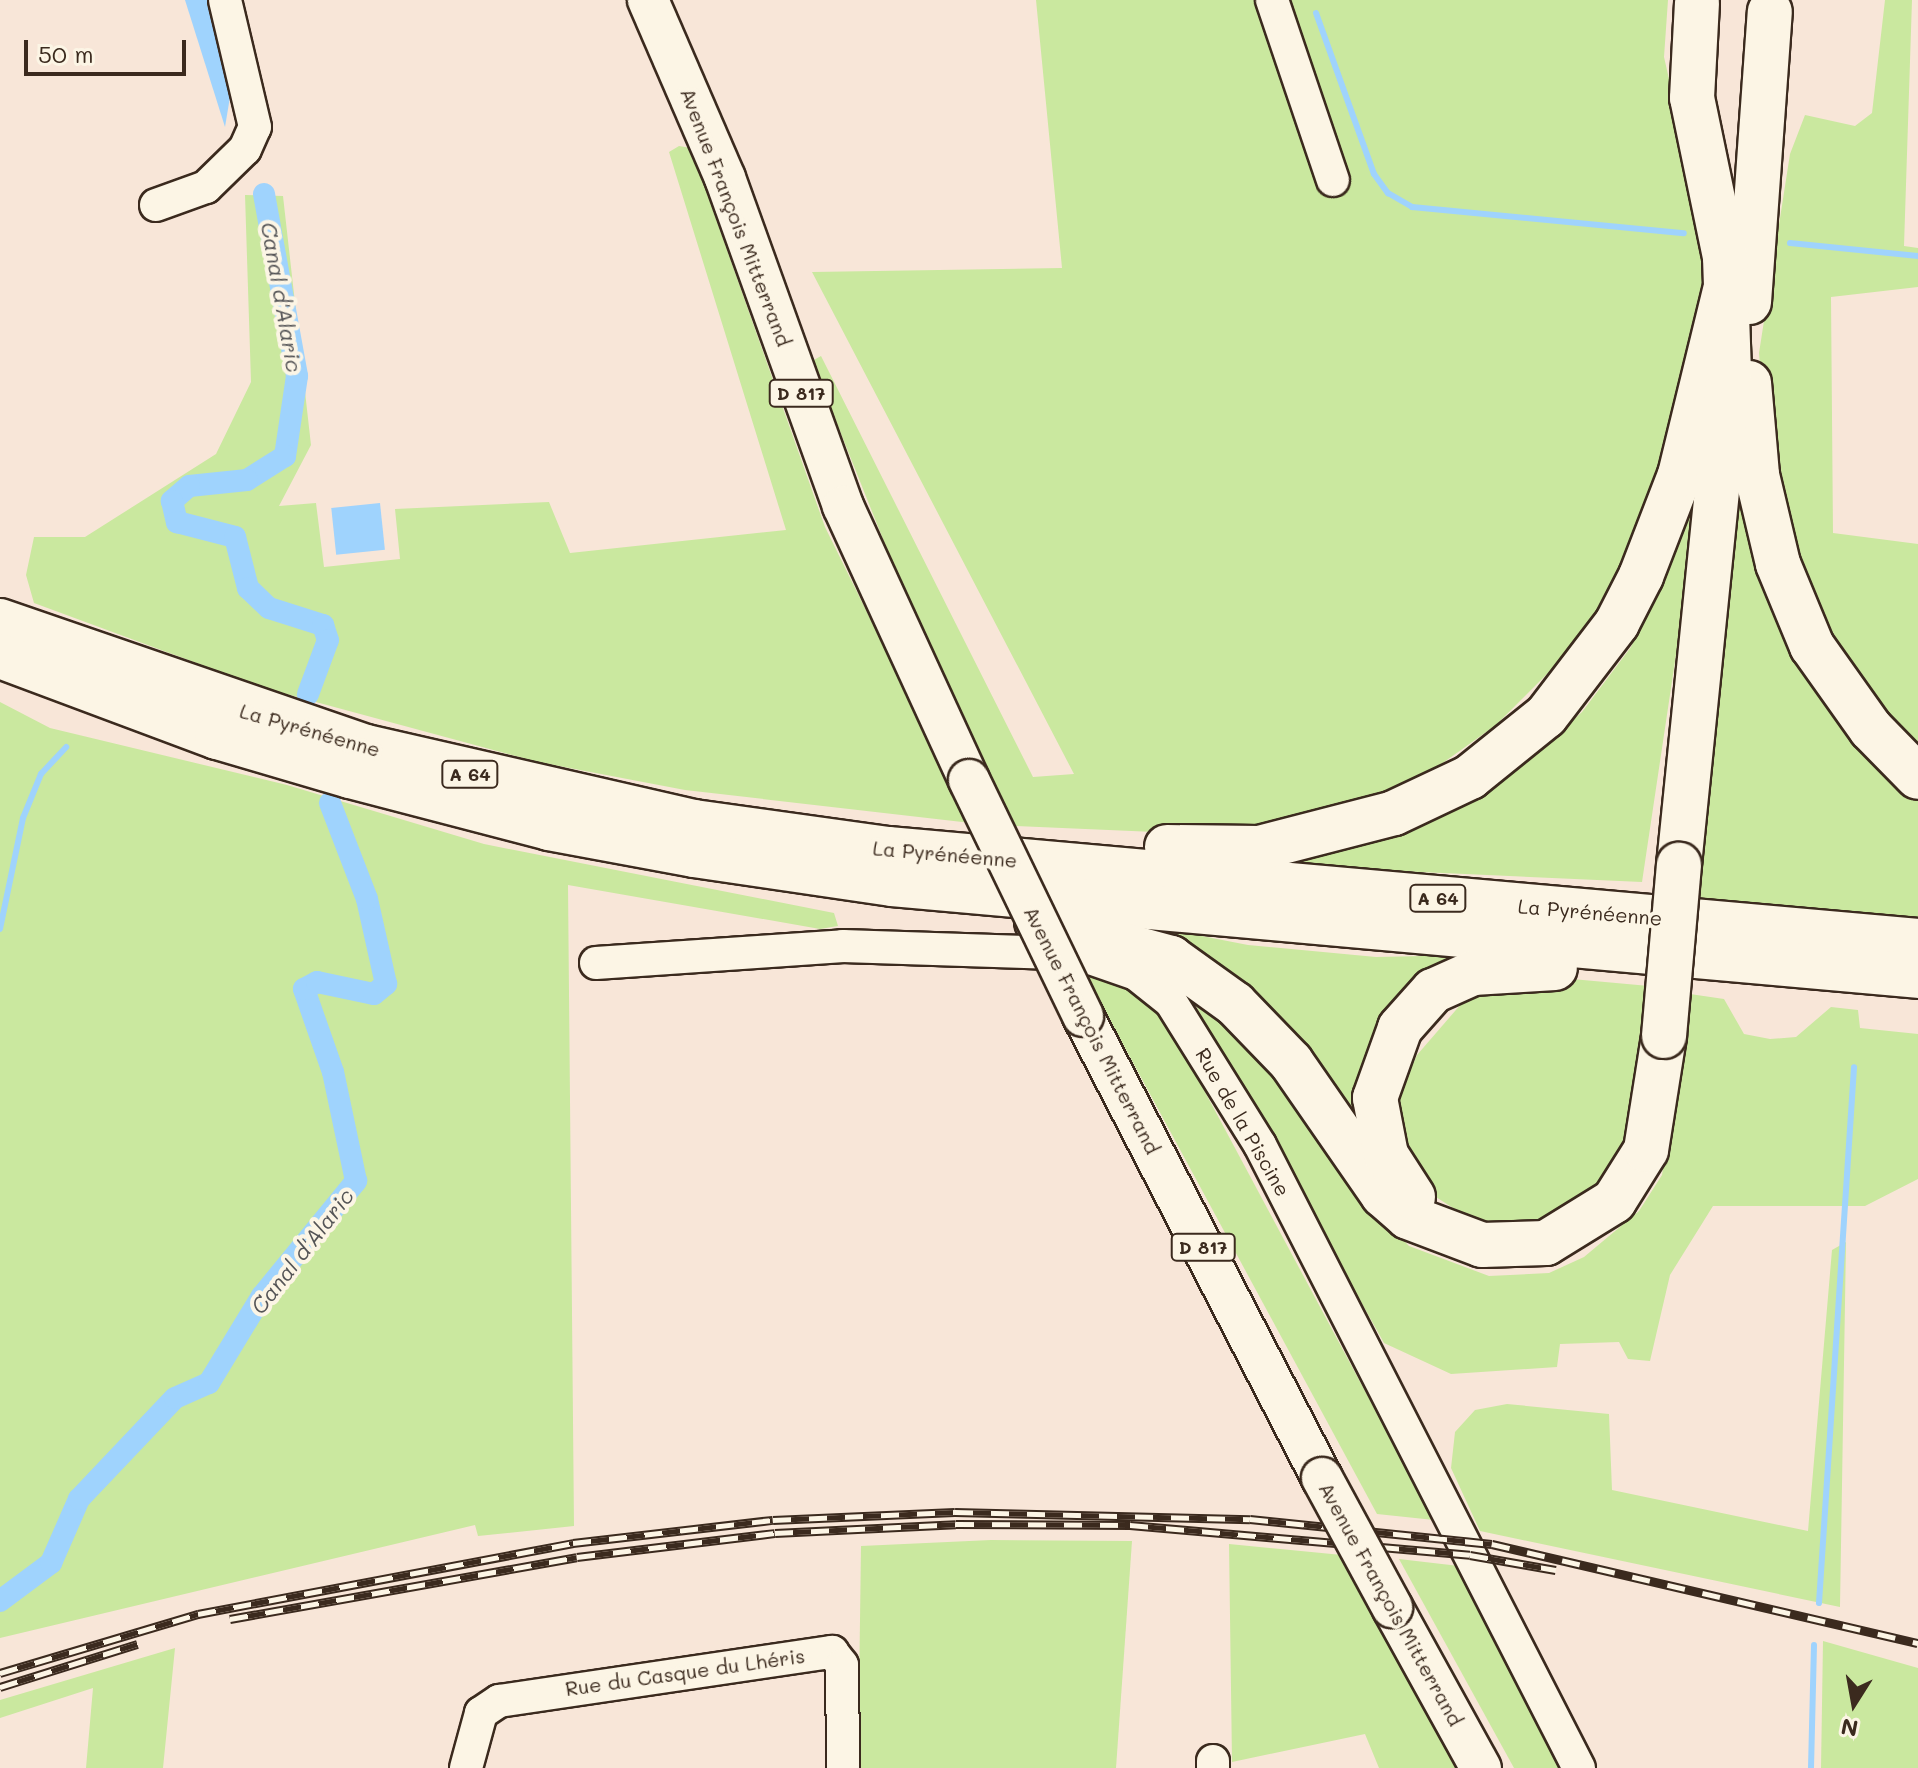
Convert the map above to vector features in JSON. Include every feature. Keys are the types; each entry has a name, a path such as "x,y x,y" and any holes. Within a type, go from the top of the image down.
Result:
{"highway":[{"path":"1697,3 1692,98 1737,296 1749,409 1778,564 1812,646 1871,729 1918,777"},
{"path":"892,884 950,911 1071,926 1171,958 1235,1004 1291,1062 1383,1195 1408,1217 1459,1239 1513,1247 1546,1243 1614,1201 1646,1150 1664,1036 1729,372 1770,12"},
{"path":"958,855 1037,838 1259,848 1394,813 1470,777 1546,716 1617,623 1680,475 1737,296"},
{"name":"La Pyrénéenne","path":"0,621 233,707 554,795 782,835 958,855 1918,941"},
{"name":"La Pyrénéenne","path":"0,656 217,737 518,820 892,884 1918,976"},
{"path":"1459,1239 1400,1181 1375,1098 1400,1028 1433,991 1473,973 1518,966 1698,976 1739,961"}],"main road":[{"name":"Avenue François Mitterrand","path":"648,0 725,178 843,506 969,780 1083,1016 1322,1478 1481,1768"}],"street":[{"path":"156,205 206,187 245,149 255,127 225,0"},
{"path":"1272,0 1333,180"},
{"name":"Rue de la Piscine","path":"596,963 843,946 1078,954 1136,974 1171,1002 1260,1145 1579,1768"},
{"name":"Rue du Casque du Lhéris","path":"466,1768 481,1713 499,1701 832,1652 842,1665 843,1768"}],"green space":[{"path":"1036,0 1668,0 1664,57 1698,206 1704,292 1674,432 1612,589 1559,662 1496,725 1409,787 1299,823 1201,834 1016,826 940,682 812,361 821,356 1033,777 1074,774 812,272 1062,268"},
{"path":"1885,0 1912,0 1904,246 1918,248 1918,287 1831,297 1833,533 1918,544 1918,752 1831,645 1792,555 1767,449 1759,353 1790,154 1805,115 1855,126 1872,113"},
{"path":"679,146 691,148 825,527 971,823 685,790 538,762 264,688 34,603 26,575 34,537 85,537 216,454 251,382 245,195 283,196 311,445 279,506 316,503 324,567 400,559 395,509 549,502 570,553 786,530 669,152"},
{"path":"1703,474 1642,882 1287,866 1285,854 1457,808 1520,768 1582,712 1631,647"},
{"path":"1739,482 1774,583 1918,789 1918,921 1695,899"},
{"path":"0,702 50,728 287,785 484,844 834,913 838,926 820,929 568,885 574,1526 478,1536 475,1525 0,1638"},
{"path":"1135,923 1248,945 1376,957 1474,955 1446,972 1365,1117 1347,1126"},
{"path":"1084,972 1131,985 1166,1019 1434,1520 1377,1514"},
{"path":"1539,976 1649,986 1645,1055 1626,1144 1584,1203 1546,1224 1472,1220 1417,1185 1393,1125 1399,1095 1417,1055 1468,996"},
{"path":"1690,994 1724,999 1744,1034 1770,1039 1796,1037 1831,1007 1858,1010 1860,1028 1918,1034 1918,1179 1865,1206 1713,1206 1670,1275 1650,1361 1628,1359 1619,1342 1560,1344 1557,1367 1451,1374 1384,1343 1191,997 1206,1001 1279,1071 1350,1184 1409,1246 1489,1276 1549,1273 1584,1257 1639,1211 1662,1175"},
{"path":"1846,1242 1840,1607 1480,1531 1451,1468 1455,1432 1475,1410 1507,1404 1609,1414 1612,1490 1808,1531 1832,1250"},
{"path":"991,1540 1132,1541 1116,1768 858,1768 861,1546"},
{"path":"1229,1544 1342,1555 1458,1768 1379,1768 1365,1734 1232,1762"},
{"path":"1399,1559 1459,1566 1561,1768 1514,1768"},
{"path":"1823,1641 1918,1668 1918,1768 1821,1768"},
{"path":"175,1648 163,1768 86,1768 93,1688 0,1718 0,1700"}],"water":[{"path":"185,0 209,0 232,85 225,127"},
{"path":"380,503 385,550 336,555 331,508"}],"waterway":[{"path":"1316,13 1374,174 1388,193 1412,207 1684,233"},
{"name":"Canal d'Alaric","path":"264,194 297,376 285,456 247,480 189,486 172,501 177,522 235,537 248,588 269,608 323,625 328,640 308,694"},
{"path":"1790,243 1918,256"},
{"path":"0,929 23,818 41,774 66,747"},
{"name":"Canal d'Alaric","path":"0,1601 51,1563 79,1499 175,1398 209,1383 262,1296 356,1181 333,1072 304,989 317,982 374,994 386,984 367,899 330,803"},
{"path":"1819,1603 1854,1067"},
{"path":"1811,1768 1814,1645"}],"railway":[{"path":"0,1673 198,1614 573,1543 773,1520 955,1512 1250,1519 1492,1544 1918,1643"},
{"path":"230,1619 577,1557 775,1533 956,1524 1130,1525 1470,1555 1556,1570"},
{"path":"0,1687 137,1644"}]}
